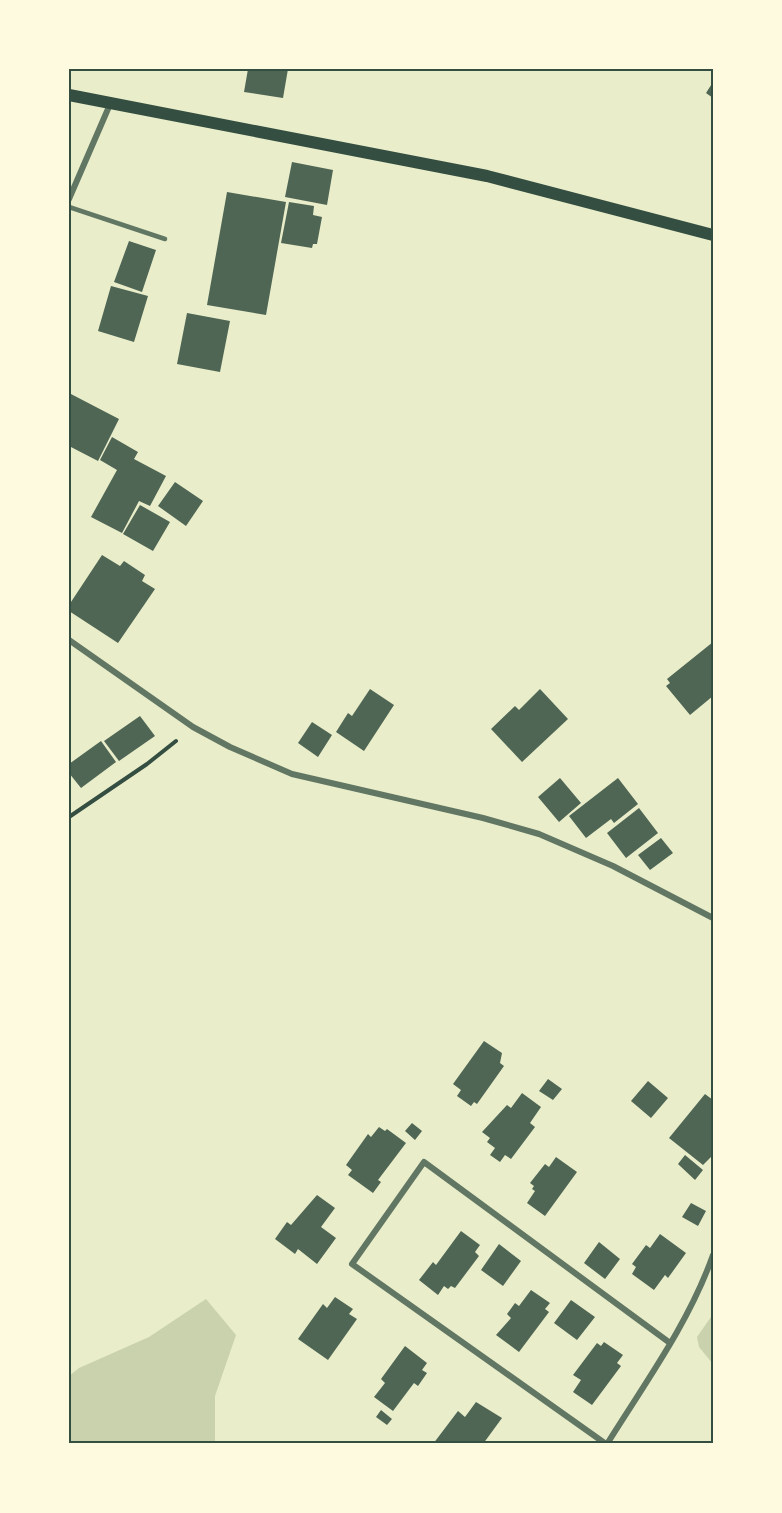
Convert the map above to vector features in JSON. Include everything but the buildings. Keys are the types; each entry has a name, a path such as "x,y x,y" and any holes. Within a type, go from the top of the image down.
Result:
{"main road":[{"path":"69,95 111,101 487,176 713,235"}],"street":[{"path":"69,199 111,101"},
{"path":"69,640 193,727 230,747 292,774 483,818 539,834 613,866 713,918"},
{"path":"670,1343 424,1162 352,1264 607,1444 670,1343 704,1282 713,1256"}],"lane":[{"path":"69,207 165,239"}],"path":[{"path":"69,817 147,764 193,727"}],"green space":[{"path":"206,1299 236,1335 215,1396 215,1444 69,1444 69,1376 79,1368 149,1337"},
{"path":"713,1314 713,1364 699,1347 697,1337"}]}
